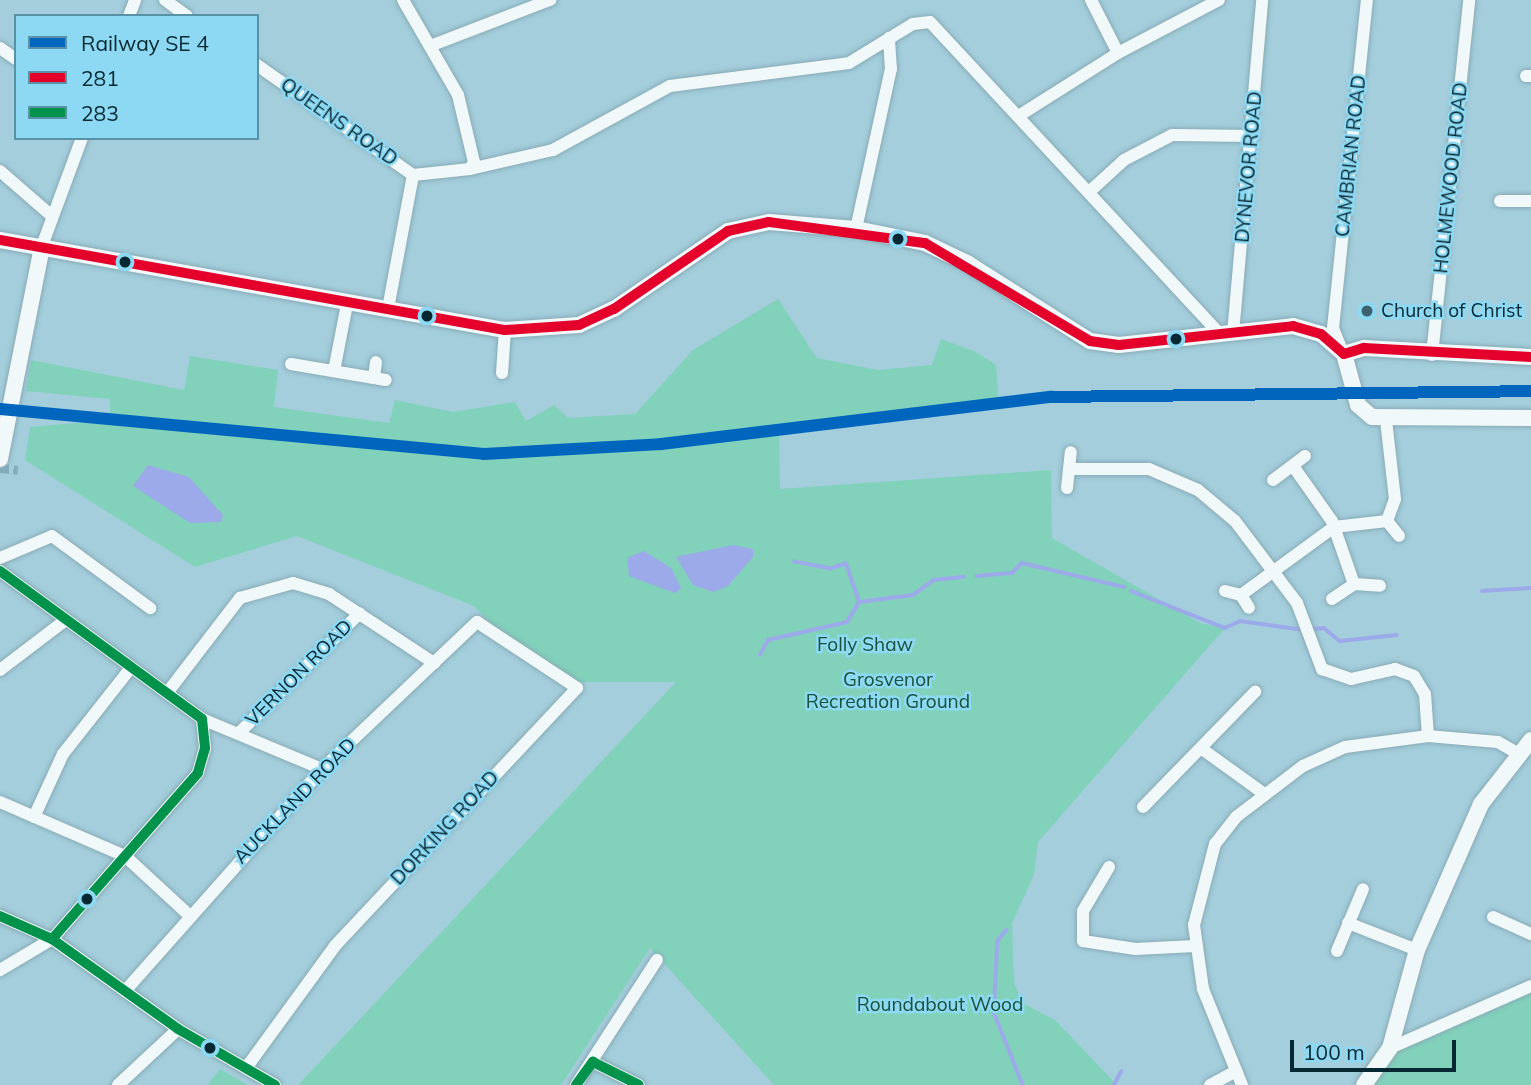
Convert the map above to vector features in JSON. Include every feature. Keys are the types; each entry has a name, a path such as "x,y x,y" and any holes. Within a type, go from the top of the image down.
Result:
{"street":[{"path":"165,0 184,14"},
{"path":"402,0 458,95 472,148 470,169"},
{"path":"430,46 550,0"},
{"path":"1091,0 1118,53"},
{"path":"1020,115 1118,53 1219,0"},
{"name":"DYNEVOR ROAD","path":"1227,334 1254,136 1262,0"},
{"name":"CAMBRIAN ROAD","path":"1343,354 1335,313 1367,0"},
{"name":"HOLMEWOOD ROAD","path":"1432,355 1469,0"},
{"path":"413,175 470,169 553,150 670,86 849,63 913,24 930,22 1227,334"},
{"path":"856,229 891,69 889,38"},
{"name":"QUEENS ROAD","path":"259,66 413,175 388,308"},
{"path":"1089,191 1124,160 1172,135 1254,136"},
{"path":"0,459 42,246 81,140"},
{"path":"0,171 52,216"},
{"path":"1500,201 1531,201"},
{"path":"0,240 347,304 388,308 505,330 579,325 603,314 728,231 769,222 856,229 925,243 967,262 1090,341 1119,345 1227,334 1258,325 1308,329 1343,354 1358,405 1386,420 1531,418"},
{"path":"334,371 347,304"},
{"path":"1308,329 1335,313"},
{"path":"502,373 505,330"},
{"path":"1343,354 1364,348 1432,355 1531,357"},
{"path":"291,364 380,379 376,362"},
{"path":"1386,420 1395,499 1387,521"},
{"path":"1067,488 1072,469 1071,452"},
{"path":"1273,480 1306,456"},
{"path":"1293,466 1334,527 1354,584"},
{"path":"1072,469 1122,467 1170,475 1213,501 1275,571 1303,623 1322,669 1334,677 1395,669 1414,676 1424,694 1428,736"},
{"path":"1241,595 1334,527 1387,521"},
{"path":"1387,521 1399,536"},
{"path":"0,558 52,536 150,608"},
{"path":"0,571 64,622 202,719 322,769"},
{"path":"1332,599 1354,584 1380,586"},
{"path":"167,693 231,607 254,590 305,585 360,613 434,663"},
{"path":"1225,591 1241,595 1250,608"},
{"name":"VERNON ROAD","path":"239,733 360,613"},
{"path":"0,670 64,622"},
{"name":"AUCKLAND ROAD","path":"125,991 189,915 322,769 477,622"},
{"name":"DORKING ROAD","path":"246,1068 335,946 577,688 477,622"},
{"path":"34,817 63,754 130,669"},
{"path":"1143,807 1255,692"},
{"path":"0,970 52,939 198,773 205,748 202,719"},
{"path":"1242,1085 1203,989 1195,946 1215,844 1263,793 1345,747 1428,736 1498,742 1519,754"},
{"path":"1364,1085 1391,1048 1418,950 1481,804 1531,740"},
{"path":"1202,749 1263,793"},
{"path":"0,802 125,856 189,915"},
{"path":"1109,867 1083,911 1083,941 1135,949 1195,946"},
{"path":"1337,951 1363,889"},
{"path":"0,916 52,939 178,1030 275,1085"},
{"path":"1493,917 1531,934"},
{"path":"1348,923 1418,950"},
{"path":"576,1085 657,960"},
{"path":"1391,1048 1531,986"},
{"path":"118,1085 178,1030"},
{"path":"593,1062 639,1085"},
{"path":"1210,1085 1236,1071"}],"green space":[{"name":"Grosvenor Recreation Ground","path":"778,299 817,358 878,370 932,365 941,339 976,352 996,365 999,405 846,417 779,430 780,489 1051,470 1052,538 1200,623 1225,628 1038,842 1034,875 1012,923 1014,982 1022,1003 1055,1020 1117,1085 774,1085 650,948 561,1085 298,1085 676,682 578,682 497,630 474,606 297,536 195,567 25,460 30,427 110,420 110,399 26,391 31,360 184,390 190,356 278,370 274,407 389,423 395,400 453,412 515,402 526,421 554,405 568,418 635,414 693,350"},
{"path":"1531,980 1531,1085 1369,1085 1398,1043"},
{"path":"220,1069 248,1085 207,1085"}],"water":[{"path":"148,465 189,477 223,515 221,522 190,523 133,486"},
{"path":"733,545 753,549 753,557 728,586 713,592 693,585 676,557"},
{"path":"644,551 671,568 681,588 675,593 629,576 627,558"}],"waterway":[{"path":"760,655 768,640 847,622 859,602 846,564 831,569 795,562"},
{"path":"977,576 1012,573 1022,563 1124,587"},
{"path":"859,602 913,595 934,580 964,577"},
{"path":"1482,591 1531,588"},
{"path":"1131,591 1225,628 1240,621 1304,630"},
{"path":"1312,629 1324,628 1340,641 1397,635"},
{"path":"1007,930 998,941 994,1012 1023,1085"},
{"path":"1114,1085 1121,1072"}],"tunnel":[{"path":"0,468 18,470"}],"transit line":[{"name":"281","path":"0,240 505,330 579,325 614,309 728,231 769,222 925,243 1090,341 1119,345 1293,326 1321,334 1344,354 1364,348 1531,357"},
{"path":"0,409 484,454 661,444 1051,397 1531,391"},
{"name":"283","path":"0,571 202,719 205,748 198,773 52,939"},
{"name":"283","path":"0,916 52,939 178,1029 275,1085"},
{"name":"283","path":"576,1085 593,1062 639,1085"}],"place":[{"name":"Church of Christ","path":"1367,311"}],"park label":[{"name":"Folly Shaw","path":"865,645"},
{"name":"Roundabout Wood","path":"940,1005"}]}
